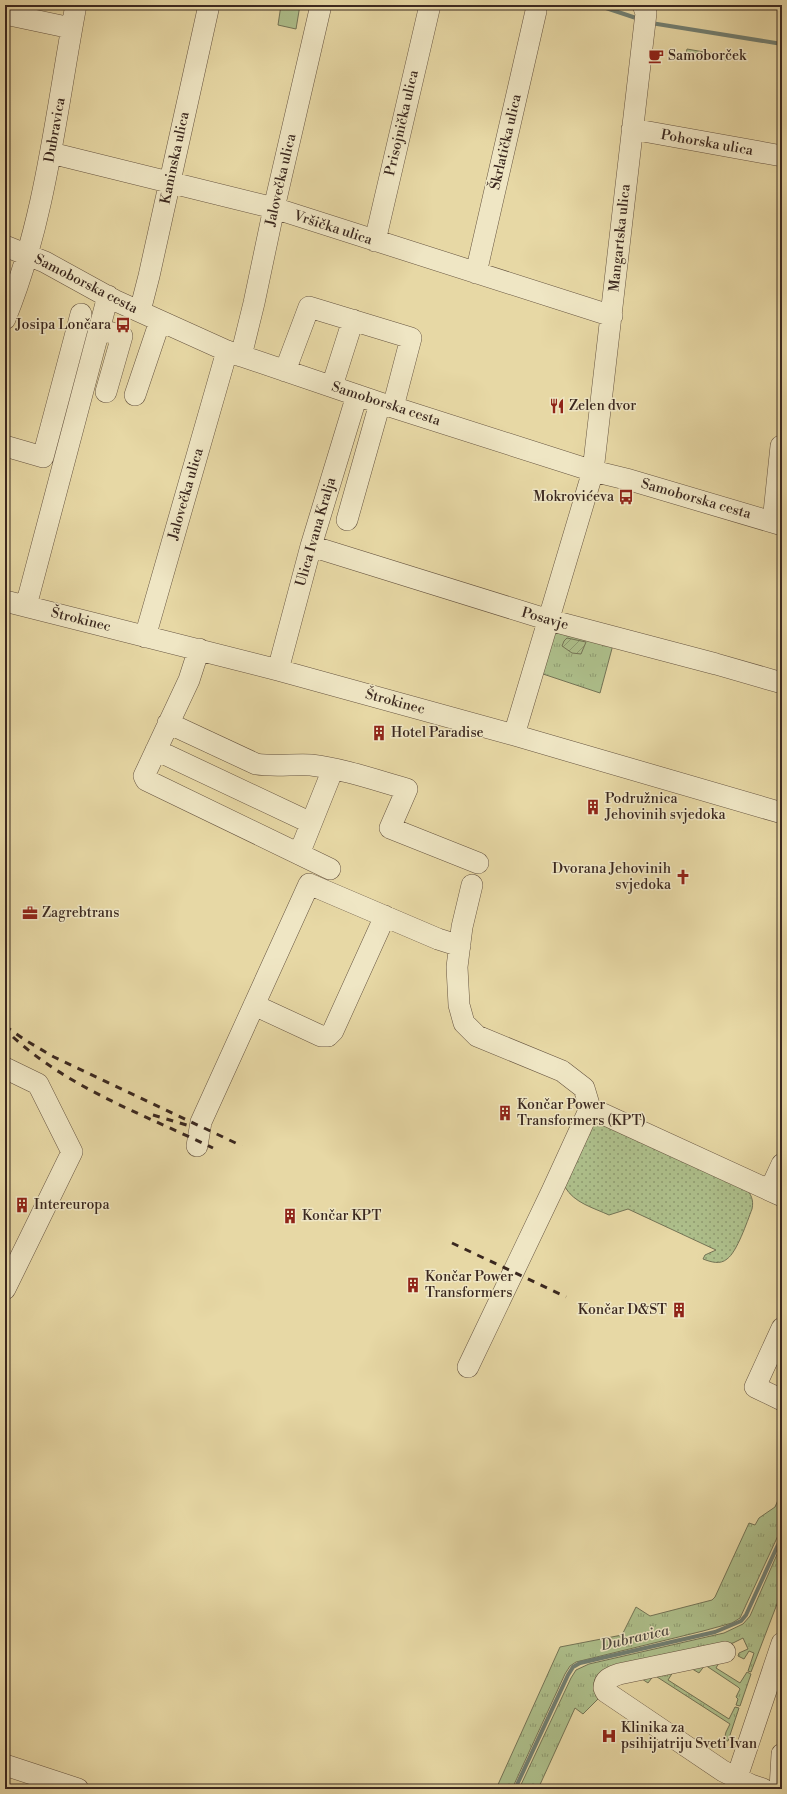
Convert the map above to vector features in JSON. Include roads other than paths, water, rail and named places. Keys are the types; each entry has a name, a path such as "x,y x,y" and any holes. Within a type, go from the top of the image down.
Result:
{"street":[{"name":"Dubravica","path":"5,319 18,287 28,254 43,193 76,5"},
{"name":"Kaninska ulica","path":"140,311 209,5"},
{"name":"Jalovečka ulica","path":"145,637 234,353 254,303 274,208 321,5"},
{"name":"Prisojnička ulica","path":"375,242 430,5"},
{"name":"Škrlatička ulica","path":"476,274 536,11"},
{"path":"5,14 71,28"},
{"name":"Mangartska ulica","path":"514,735 593,471 612,316 644,16"},
{"name":"Pohorska ulica","path":"632,129 782,156"},
{"name":"Vršička ulica","path":"51,153 170,181 274,208 375,242 612,316"},
{"name":"Samoborska cesta","path":"5,246 28,254 108,296 234,353 387,405 593,471 630,480 777,523"},
{"path":"26,606 108,296"},
{"path":"285,371 309,307 411,338 347,520"},
{"path":"5,446 43,457 81,314"},
{"path":"135,395 160,320"},
{"path":"332,386 353,320"},
{"path":"99,330 122,336 106,392"},
{"name":"Ulica Ivana Kralja","path":"278,670 311,546 357,395"},
{"path":"777,523 781,446"},
{"name":"Posavje","path":"311,546 549,620 782,683"},
{"name":"Štrokinec","path":"5,601 278,670 514,735 782,812"},
{"path":"199,649 189,680 144,776 146,780 330,869"},
{"path":"168,723 256,764 268,766 298,764 333,769 406,789 390,828 478,863"},
{"path":"156,750 311,823"},
{"path":"299,854 333,769"},
{"path":"197,1146 201,1122 309,884 460,946"},
{"path":"468,1367 590,1108 584,1088 562,1070 477,1036 464,1023 459,1004 457,967 462,927 472,884"},
{"path":"254,1005 321,1036 328,1036 333,1031 385,916"},
{"path":"5,1068 38,1084 72,1152 5,1289"},
{"path":"590,1108 776,1193 782,1164"},
{"path":"782,1328 755,1386 782,1400"},
{"path":"735,1784 782,1642"},
{"path":"725,1652 619,1674 609,1677 604,1685 604,1688 606,1692 723,1771 735,1784 763,1789"},
{"path":"780,1789 781,1761"},
{"path":"5,1765 78,1789"}],"waterway":[{"name":"Dubravica","path":"597,5 639,19"},
{"name":"Dubravica","path":"651,23 782,44"},
{"name":"Dubravica","path":"515,1789 573,1667 580,1663 715,1632 741,1621 746,1615 782,1536"}],"railway":[{"path":"766,5 782,9"},
{"path":"5,1026 54,1057 242,1146"},
{"path":"13,1037 59,1072 83,1086 109,1100 213,1148"},
{"path":"153,1115 190,1126"},
{"path":"452,1243 566,1297"}],"place":[{"name":"Samoborček","path":"656,56"},
{"name":"Josipa Lončara","path":"123,325"},
{"name":"Zelen dvor","path":"557,406"},
{"name":"Mokrovićeva","path":"626,497"},
{"name":"Hotel Paradise","path":"379,733"},
{"name":"Podružnica Jehovinih svjedoka","path":"593,807"},
{"name":"Dvorana Jehovinih svjedoka","path":"683,877"},
{"name":"Zagrebtrans","path":"30,913"},
{"name":"Končar Power Transformers (KPT)","path":"505,1113"},
{"name":"Intereuropa","path":"22,1205"},
{"name":"Končar KPT","path":"290,1216"},
{"name":"Končar Power Transformers","path":"413,1285"},
{"name":"Končar D&ST","path":"679,1310"},
{"name":"Klinika za psihijatriju Sveti Ivan","path":"609,1736"}]}
